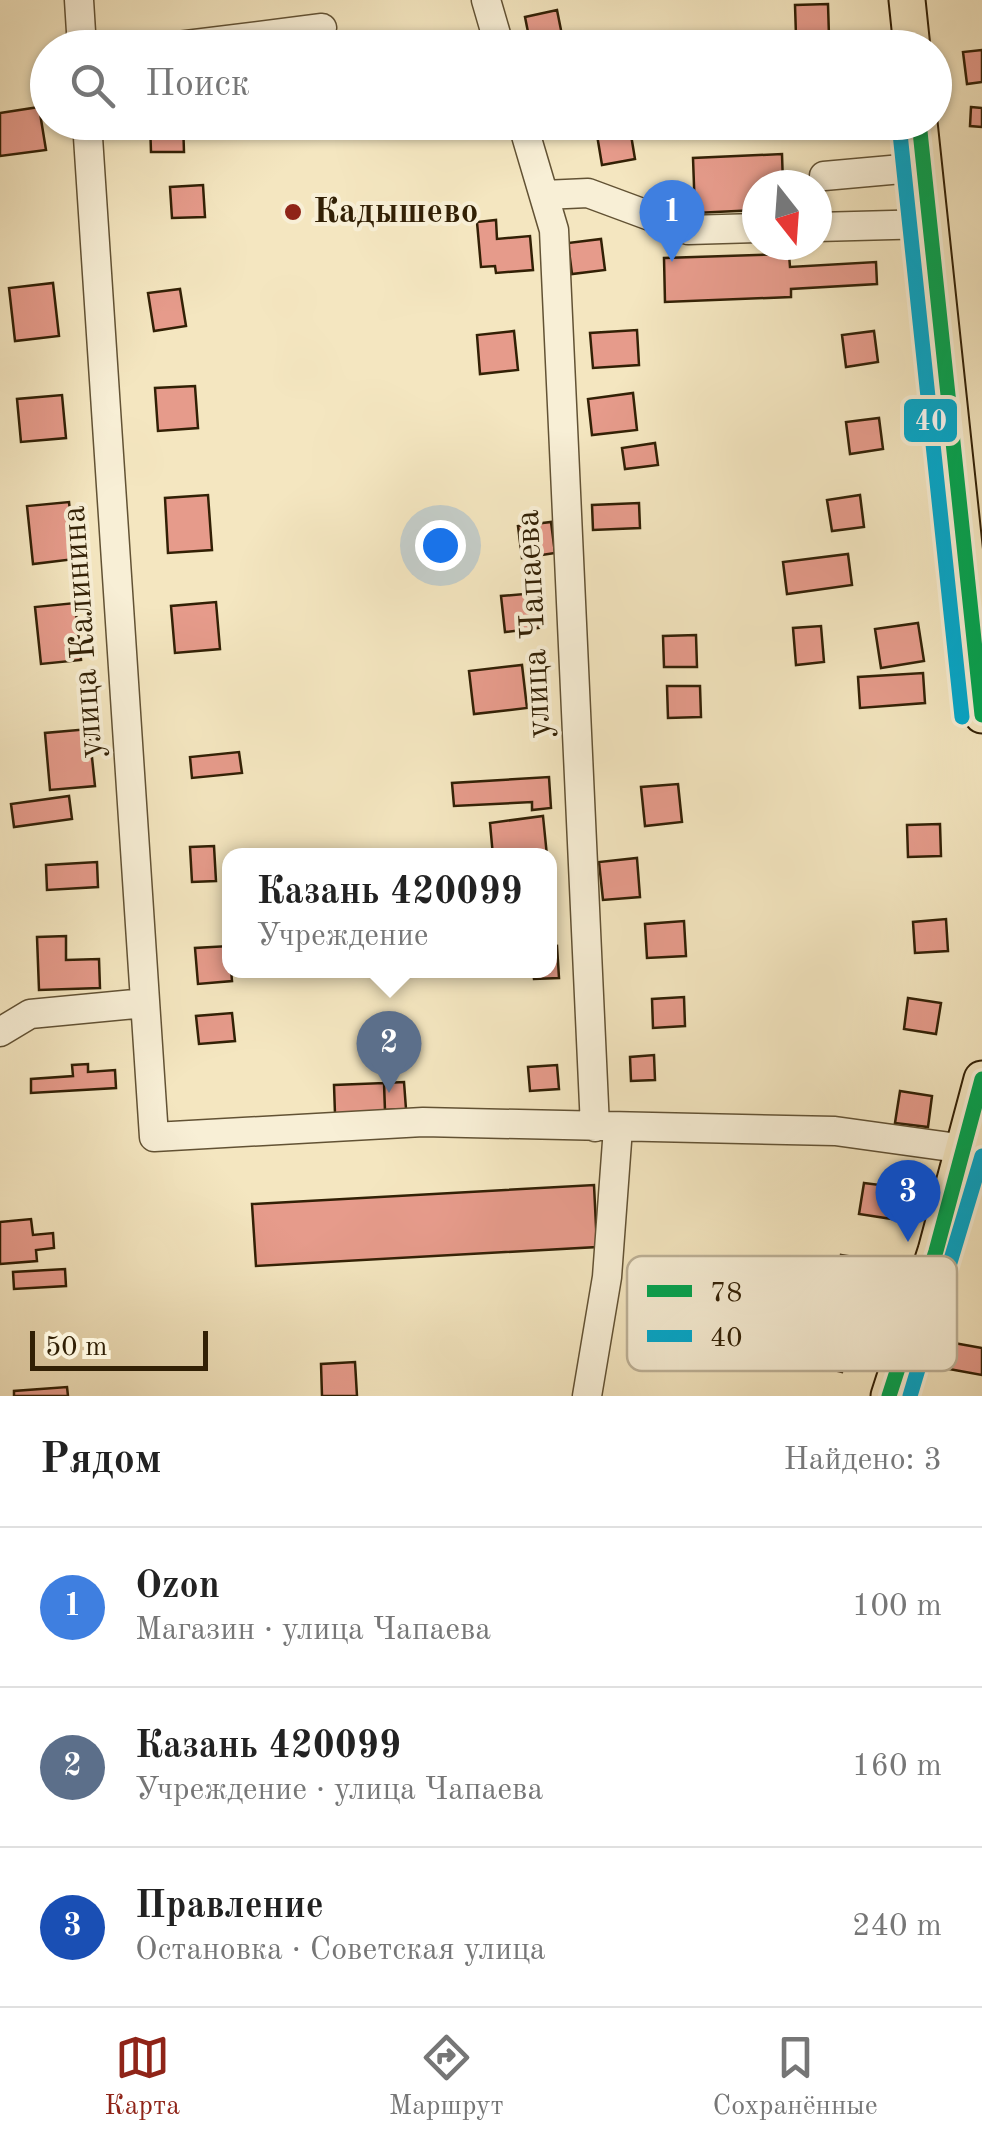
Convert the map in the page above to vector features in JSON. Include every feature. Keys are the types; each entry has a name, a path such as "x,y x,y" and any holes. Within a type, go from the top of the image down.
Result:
{"main road":[{"path":"907,0 910,30"},
{"path":"922,140 982,715"},
{"path":"932,1256 982,1079"},
{"path":"889,1396 897,1371"}],"street":[{"path":"79,0 81,30"},
{"path":"486,0 495,30"},
{"path":"306,30 322,28"},
{"name":"улица Калинина","path":"88,140 154,1136 423,1122 606,1128"},
{"name":"улица Чапаева","path":"527,140 554,230 606,1128 607,1277 587,1396"},
{"path":"832,175 924,167"},
{"path":"544,195 588,193 688,230 742,228"},
{"path":"832,227 930,224"},
{"path":"0,1032 30,1014 144,1003"},
{"path":"606,1128 835,1131 965,1149"}],"building":[{"path":"828,4 829,30 796,30 795,5"},
{"path":"557,10 561,30 528,30 525,17"},
{"path":"982,50 982,82 967,84 963,52"},
{"path":"971,107 982,108 982,127 970,126"},
{"path":"30,108 30,140 44,140 46,150 0,156 0,113"},
{"path":"151,140 184,140 184,152 151,152"},
{"path":"598,140 632,140 635,159 602,165"},
{"path":"782,154 783,170 742,170 742,211 695,213 693,158"},
{"path":"203,185 205,217 172,218 170,187"},
{"path":"496,220 497,239 530,236 533,270 496,273 495,266 481,267 477,222"},
{"path":"601,239 605,270 572,274 568,243"},
{"path":"742,256 742,260 789,260 790,267 876,262 877,284 791,289 791,297 665,302 664,258"},
{"path":"53,283 59,336 15,341 9,288"},
{"path":"180,289 186,326 154,331 148,293"},
{"path":"637,330 639,365 593,368 590,333"},
{"path":"514,331 518,370 480,374 477,335"},
{"path":"874,331 878,362 846,367 842,335"},
{"path":"195,386 198,428 158,431 155,388"},
{"path":"633,393 637,430 592,435 588,399"},
{"path":"62,395 66,438 21,442 17,399"},
{"path":"879,418 883,449 850,454 846,422"},
{"path":"655,443 658,465 625,469 622,448"},
{"path":"208,495 212,550 168,553 165,498"},
{"path":"860,495 864,527 832,531 827,500"},
{"path":"69,502 75,559 33,564 27,506"},
{"path":"639,503 640,528 593,530 592,505"},
{"path":"551,522 555,553 522,558 518,526"},
{"path":"848,554 852,585 787,594 783,562"},
{"path":"535,593 539,628 505,632 501,596"},
{"path":"216,602 220,649 175,653 171,606"},
{"path":"75,603 81,660 41,664 35,607"},
{"path":"918,623 924,661 881,668 875,629"},
{"path":"821,626 824,662 796,665 793,628"},
{"path":"696,635 697,667 664,667 663,636"},
{"path":"522,665 527,708 474,714 469,671"},
{"path":"923,673 925,703 860,708 858,677"},
{"path":"667,686 700,686 701,717 668,718"},
{"path":"89,729 95,786 50,790 45,733"},
{"path":"239,752 242,773 192,778 190,757"},
{"path":"549,777 551,808 532,810 532,802 454,806 452,783"},
{"path":"678,784 682,822 645,826 641,787"},
{"path":"69,796 72,819 14,827 11,804"},
{"path":"543,816 546,848 492,848 490,823"},
{"path":"940,824 941,856 908,857 907,825"},
{"path":"214,846 216,881 192,882 190,847"},
{"path":"637,858 640,897 603,900 599,862"},
{"path":"97,862 98,887 47,890 46,865"},
{"path":"946,919 948,951 915,953 913,922"},
{"path":"684,921 686,956 647,958 645,924"},
{"path":"66,936 66,960 99,959 100,988 39,990 37,937"},
{"path":"222,946 222,978 232,981 198,984 195,948"},
{"path":"684,997 685,1026 653,1028 652,999"},
{"path":"908,998 941,1003 936,1034 904,1029"},
{"path":"232,1013 235,1041 199,1044 196,1016"},
{"path":"654,1055 655,1080 631,1081 630,1057"},
{"path":"88,1064 88,1072 115,1070 116,1088 31,1093 31,1079 73,1076 72,1065"},
{"path":"557,1065 559,1089 530,1091 528,1067"},
{"path":"404,1082 406,1109 385,1110 384,1083"},
{"path":"384,1083 385,1112 335,1114 334,1085"},
{"path":"900,1091 932,1096 928,1127 895,1123"},
{"path":"864,1183 896,1187 892,1219 859,1214"},
{"path":"594,1185 597,1247 256,1266 252,1204"},
{"path":"31,1219 33,1235 53,1233 54,1248 36,1250 37,1261 0,1264 0,1222"},
{"path":"65,1269 66,1286 14,1289 13,1272"},
{"path":"957,1344 982,1348 982,1375 957,1370"},
{"path":"355,1362 357,1396 322,1396 321,1364"},
{"path":"67,1387 68,1396 14,1396 14,1391"}],"transit line":[{"name":"40","path":"901,140 962,717"},
{"name":"78","path":"921,140 982,715"},
{"name":"78","path":"934,1256 982,1079"},
{"name":"40","path":"952,1256 982,1156"},
{"name":"78","path":"889,1396 897,1371"},
{"name":"40","path":"910,1396 918,1371"}],"place":[{"name":"Кадышево","path":"293,212"},
{"name":"Ozon","path":"672,262"},
{"name":"Казань 420099","path":"389,1093"},
{"name":"Правление","path":"908,1242"}]}
